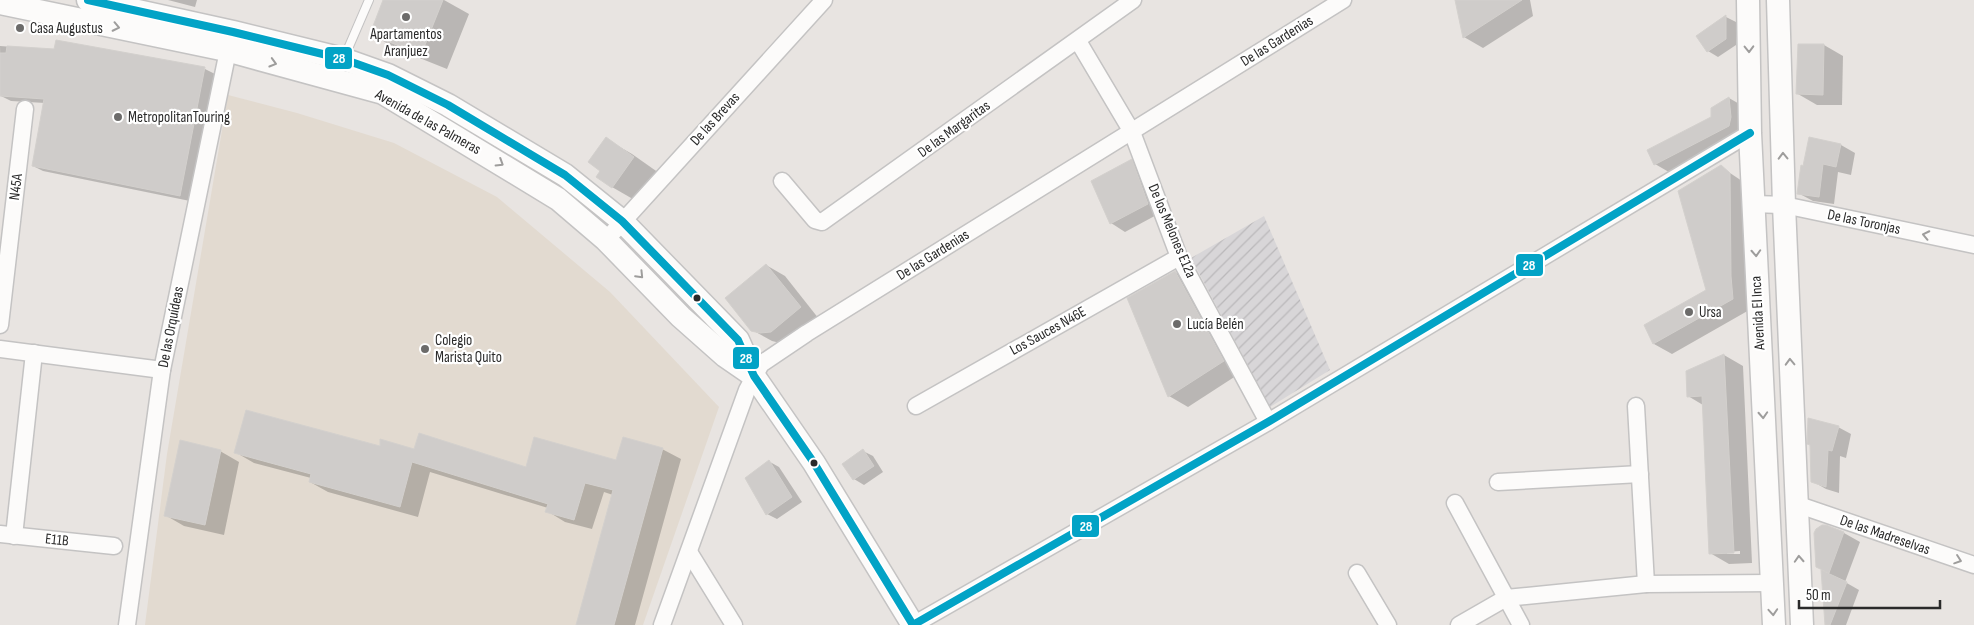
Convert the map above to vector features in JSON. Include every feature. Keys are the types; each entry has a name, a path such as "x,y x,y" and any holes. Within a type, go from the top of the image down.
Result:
{"street":[{"name":"Avenida de las Palmeras","path":"88,0 230,41 383,93 558,199 606,240 681,318 724,356 754,376"},
{"name":"De las Brevas","path":"606,240 824,0"},
{"name":"De las Margaritas","path":"782,181 815,220 822,222 1134,0"},
{"name":"De las Gardenias","path":"662,625 747,390 760,364 1343,0"},
{"name":"Avenida El Inca","path":"1748,0 1750,133 1774,625"},
{"name":"Avenida El Inca","path":"1778,0 1784,205 1802,625"},
{"name":"Avenida de las Palmeras","path":"0,3 343,60 388,75 448,105 564,175 622,221 738,340 754,376 814,463 913,625"},
{"name":"De las Orquídeas","path":"126,625 162,370 230,41"},
{"name":"De los Melones E12a","path":"1078,41 1132,132 1179,257 1268,422"},
{"name":"N45A","path":"0,325 3,264 25,109"},
{"path":"913,625 1268,422 1750,133"},
{"name":"De las Toronjas","path":"1753,204 1784,205 1974,244"},
{"name":"Los Sauces N46E","path":"916,406 1179,257"},
{"path":"0,349 162,370"},
{"path":"7,535 34,353"},
{"path":"1636,406 1646,584"},
{"path":"1498,482 1640,474"},
{"path":"1455,503 1521,625"},
{"name":"De las Madreselvas","path":"1796,504 1974,565"},
{"name":"E11B","path":"7,535 114,546"},
{"path":"689,552 734,625"},
{"path":"1357,573 1388,625"},
{"path":"1459,625 1506,598 1646,584 1771,583"}],"lane":[{"path":"343,60 369,0"}],"shaded area":[{"name":"Colegio Marista Quito","path":"228,95 297,113 394,143 497,197 610,292 719,407 643,625 145,625 167,454"},
{"path":"1264,216 1330,370 1270,407 1191,258"}],"building":[{"name":"Apartamentos Aranjuez","path":"383,0 443,0 421,55 370,34"},
{"path":"1455,0 1522,0 1463,38"},
{"path":"1726,15 1726,39 1707,52 1696,36"},
{"name":"MetropolitanTouring","path":"56,40 205,67 180,196 32,166 44,99 0,96 0,53 6,53 7,46 54,49"},
{"path":"1798,44 1824,44 1823,95 1796,94"},
{"path":"1729,97 1731,117 1729,126 1654,165 1647,150 1711,117 1711,108"},
{"path":"606,137 634,157 612,188 596,177 600,171 588,162"},
{"path":"1809,137 1841,144 1836,167 1823,164 1819,197 1797,194 1801,165 1803,166"},
{"path":"1132,159 1148,204 1110,224 1091,181"},
{"path":"1721,165 1730,173 1733,299 1653,344 1644,325 1706,290 1678,191"},
{"path":"766,264 801,307 771,332 760,333 751,331 725,298"},
{"name":"Lucía Belén","path":"1175,271 1224,361 1168,397 1127,298"},
{"path":"1724,354 1734,553 1709,554 1702,396 1687,397 1686,371"},
{"path":"246,410 380,446 380,439 414,449 419,433 526,467 534,437 616,460 623,437 663,448 614,625 576,625 613,490 585,483 574,520 545,512 548,504 412,462 400,507 309,482 311,474 234,453"},
{"path":"1808,418 1839,426 1832,451 1828,450 1826,487 1811,482 1810,445 1807,444"},
{"path":"180,440 221,450 205,525 164,516"},
{"path":"863,449 874,466 853,480 842,464"},
{"path":"769,460 792,497 766,515 745,478"},
{"path":"1822,525 1844,532 1829,573 1816,567 1814,533"},
{"path":"1821,570 1847,582 1830,625 1825,625"}],"transit line":[{"name":"28","path":"88,0 233,32 343,59 388,75 448,105 565,175 622,221 738,340 754,376 814,463 913,625 1268,422 1750,133"}],"place":[{"name":"Apartamentos Aranjuez","path":"406,17"},
{"name":"Casa Augustus","path":"20,28"},
{"name":"MetropolitanTouring","path":"118,117"},
{"name":"Ursa","path":"1689,312"},
{"name":"Lucía Belén","path":"1177,324"},
{"name":"Colegio Marista Quito","path":"425,349"}]}
